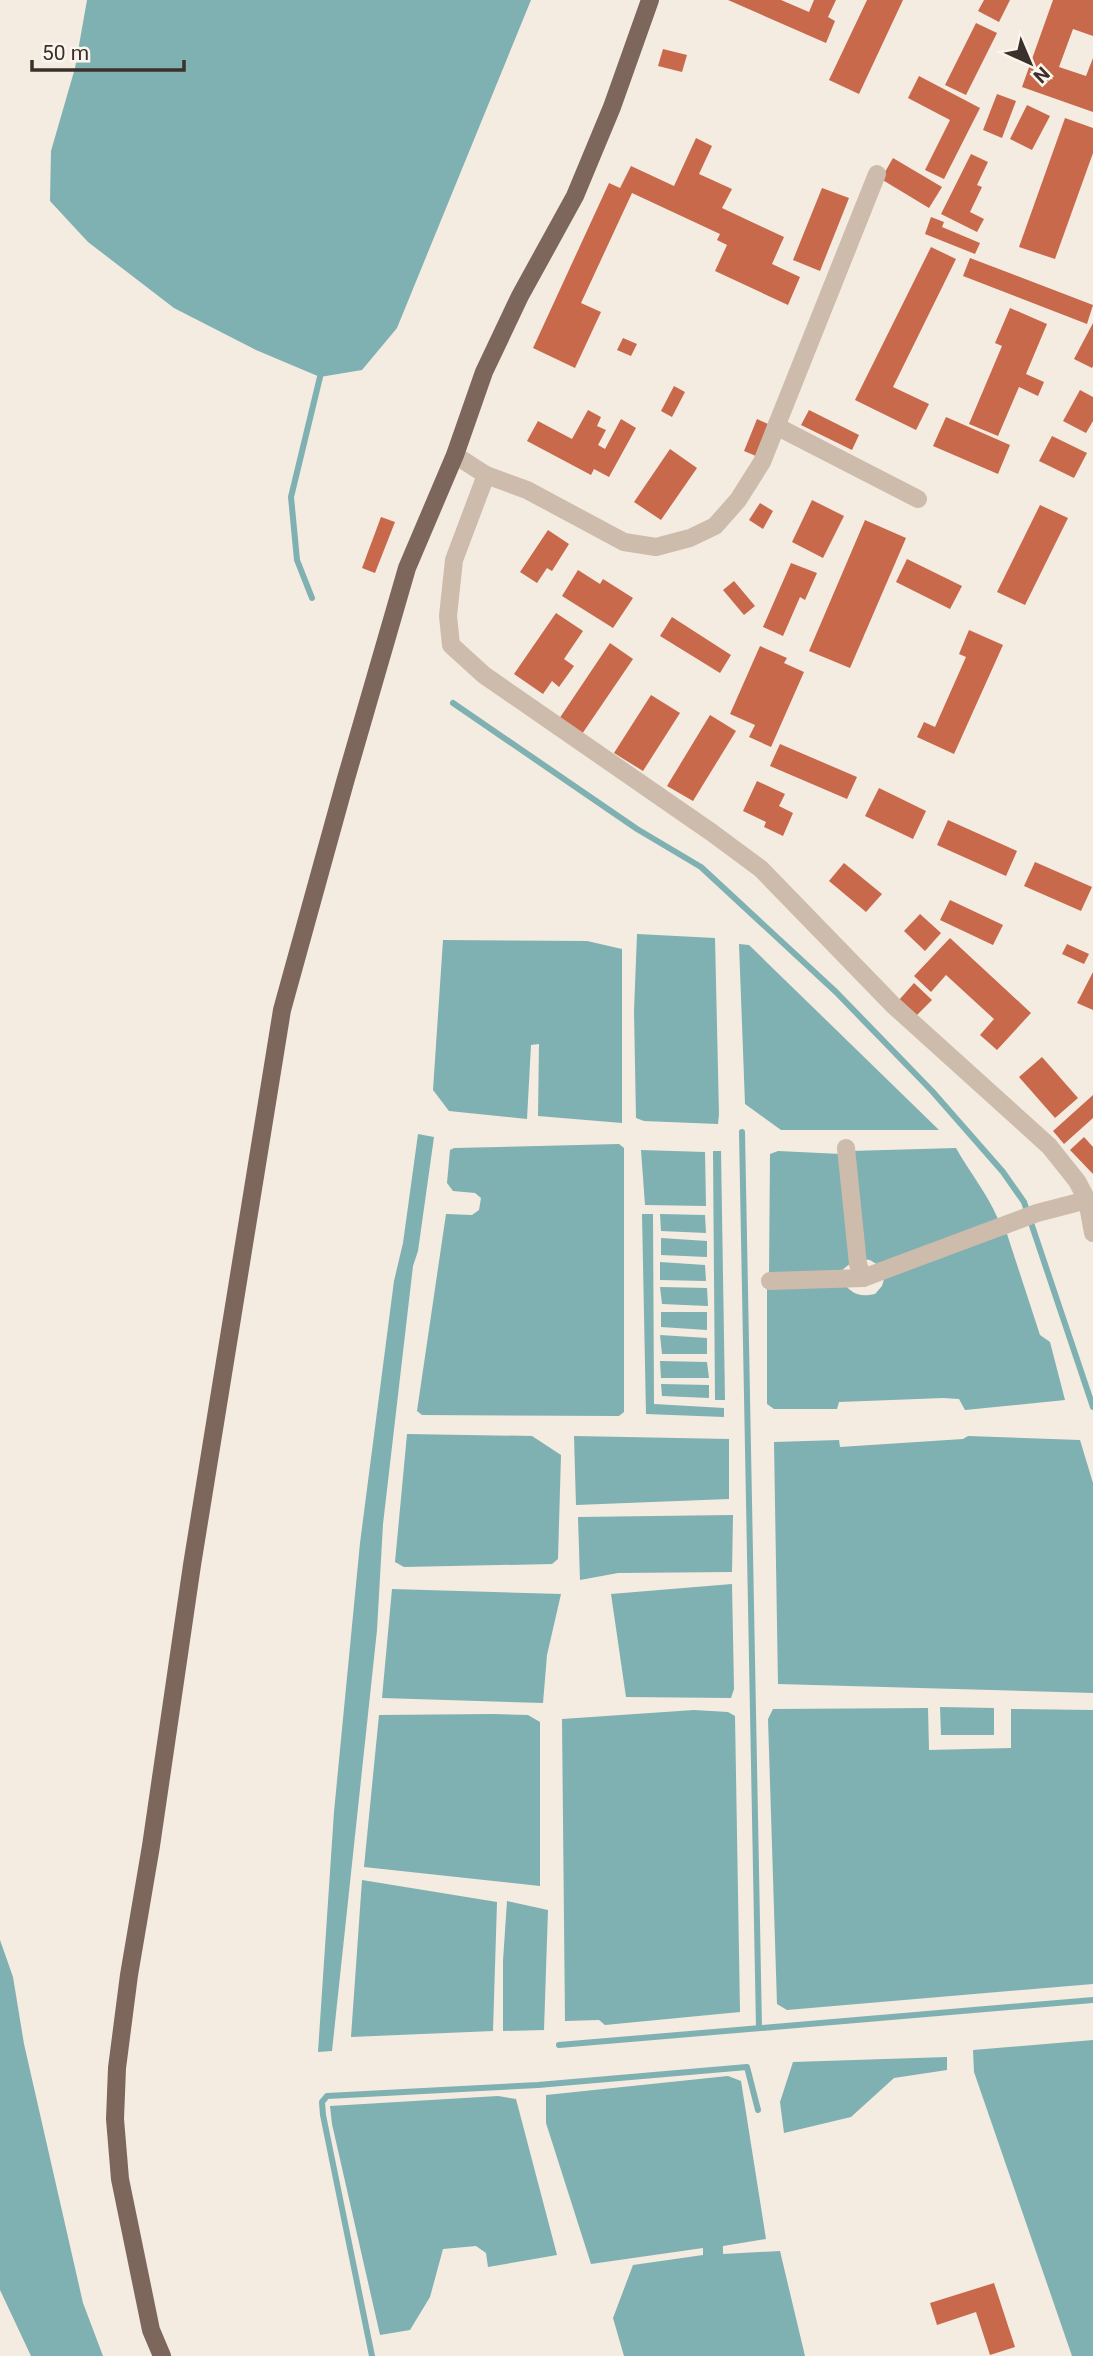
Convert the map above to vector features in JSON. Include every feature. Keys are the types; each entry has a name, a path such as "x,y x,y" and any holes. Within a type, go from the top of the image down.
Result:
{"main road":[{"path":"162,2356 151,2330 120,2179 115,2119 117,2068 192,1565 282,1010 408,568 455,455 484,372 520,296 580,183 612,107 650,0"}],"street":[{"path":"455,455 486,475 527,490 624,542 656,547 690,538 715,526 738,500 762,462 877,174"},
{"path":"776,426 918,499"},
{"path":"486,475 454,560 448,616 451,645 484,675 761,869 893,1005 1049,1146 1077,1181 1087,1200 1093,1233"},
{"path":"846,1148 858,1264 863,1278"},
{"path":"770,1280 863,1278 1037,1213 1087,1200"}],"water":[{"path":"87,0 531,0 397,328 362,370 320,377 256,350 174,308 88,242 50,201 51,151 75,68"},
{"path":"637,934 715,938 718,1124 644,1121 636,1118 634,1011"},
{"path":"443,940 587,941 622,949 622,1123 538,1116 539,1044 531,1045 527,1119 449,1111 433,1090"},
{"path":"739,944 749,945 939,1130 781,1130 745,1104"},
{"path":"418,1134 434,1137 418,1251 413,1266 383,1524 377,1630 332,2051 318,2052 334,1812 360,1543 394,1281 403,1243"},
{"path":"619,1144 624,1148 624,1412 619,1416 422,1415 417,1411 446,1214 472,1215 479,1210 481,1198 475,1193 453,1191 447,1183 450,1150"},
{"path":"956,1148 998,1219 878,1265 861,1259 850,1151"},
{"path":"641,1150 705,1152 706,1206 645,1205"},
{"path":"713,1151 721,1151 725,1400 715,1400"},
{"path":"778,1151 841,1154 852,1262 841,1271 769,1275 770,1154"},
{"path":"642,1214 653,1214 654,1404 724,1408 724,1417 646,1414"},
{"path":"660,1214 705,1215 706,1233 661,1231"},
{"path":"1007,1234 1040,1335 1050,1342 1065,1400 965,1410 959,1399 943,1398 839,1402 837,1409 774,1409 767,1404 767,1285 844,1284 858,1294 875,1294 882,1286 885,1276 986,1237"},
{"path":"661,1238 707,1241 707,1257 661,1255"},
{"path":"660,1262 705,1265 706,1281 660,1280"},
{"path":"660,1287 707,1288 708,1306 662,1304"},
{"path":"661,1312 707,1312 707,1330 661,1327"},
{"path":"660,1335 707,1338 707,1354 662,1354"},
{"path":"660,1361 707,1362 709,1378 661,1378"},
{"path":"661,1384 709,1385 709,1398 662,1396"},
{"path":"407,1434 532,1436 561,1455 558,1559 552,1564 404,1567 395,1562"},
{"path":"574,1436 729,1439 729,1499 576,1505"},
{"path":"968,1436 1080,1440 1093,1483 1093,1693 778,1684 774,1442 839,1440 840,1447 963,1439"},
{"path":"733,1515 732,1572 618,1573 580,1580 578,1517"},
{"path":"732,1584 734,1689 731,1698 626,1697 611,1594"},
{"path":"392,1589 561,1594 547,1655 543,1703 382,1698"},
{"path":"940,1707 994,1708 994,1735 941,1735"},
{"path":"928,1708 929,1750 1011,1748 1011,1709 1093,1710 1093,1984 787,2010 777,2004 768,1719 773,1709"},
{"path":"694,1710 728,1712 735,1716 740,2012 605,2025 599,2020 565,2021 562,1719"},
{"path":"379,1715 528,1715 540,1722 540,1886 364,1867"},
{"path":"362,1880 497,1902 493,2031 351,2037"},
{"path":"507,1901 548,1910 544,2030 503,2031 503,1961"},
{"path":"0,1940 13,1977 24,2044 83,2303 103,2356 31,2356 0,2290"},
{"path":"1093,2040 1093,2356 1072,2356 974,2072 973,2050"},
{"path":"947,2057 947,2070 894,2078 851,2117 784,2133 780,2102 793,2062"},
{"path":"728,2076 741,2081 766,2239 723,2246 723,2254 780,2251 805,2356 624,2356 613,2318 633,2265 703,2255 703,2248 591,2264 546,2123 546,2095"},
{"path":"498,2096 516,2099 557,2255 488,2267 486,2253 476,2246 443,2249 430,2297 410,2330 380,2335 330,2106"}],"building":[{"path":"728,0 781,0 809,12 814,0 836,0 828,17 835,21 826,43"},
{"path":"867,0 903,0 859,94 829,80"},
{"path":"984,0 1010,0 999,22 978,11"},
{"path":"1053,0 1093,0 1093,36 1073,29 1059,67 1086,76 1093,58 1093,112 1022,87"},
{"path":"976,23 997,33 966,95 945,85"},
{"path":"663,49 687,55 682,72 658,66"},
{"path":"919,76 980,108 944,179 925,170 950,120 908,98"},
{"path":"997,94 1016,101 1002,138 983,130"},
{"path":"1027,105 1050,116 1032,150 1010,139"},
{"path":"1065,118 1093,128 1093,153 1055,259 1019,247"},
{"path":"696,138 712,146 699,174 732,189 722,208 784,237 772,264 800,277 788,305 715,271 727,245 717,240 720,234 632,193 581,303 601,312 575,368 533,348 609,183 620,188 631,166 674,186"},
{"path":"971,154 988,162 977,185 982,187 970,212 984,219 977,232 941,214"},
{"path":"893,158 942,187 929,208 881,179"},
{"path":"822,188 849,198 820,271 793,260"},
{"path":"931,217 944,222 942,227 980,243 975,254 925,234"},
{"path":"931,247 956,259 893,387 929,404 916,430 855,400"},
{"path":"970,258 1093,305 1087,324 963,276"},
{"path":"1010,308 1047,324 1026,374 1044,382 1038,396 1019,387 998,436 969,424 1002,346 995,343"},
{"path":"1093,323 1093,366 1092,368 1074,359"},
{"path":"623,338 637,344 631,356 617,350"},
{"path":"674,386 685,392 672,417 661,411"},
{"path":"1080,390 1093,397 1093,421 1086,433 1063,421"},
{"path":"588,410 601,417 597,426 606,430 598,445 605,449 621,419 636,428 609,477 594,469 591,475 527,441 538,421 572,439"},
{"path":"809,410 859,435 852,450 801,425"},
{"path":"946,417 1010,445 998,474 933,446"},
{"path":"757,419 770,425 756,456 744,451"},
{"path":"1052,436 1087,453 1074,478 1039,461"},
{"path":"670,449 697,468 661,520 634,502"},
{"path":"812,500 844,516 823,558 792,542"},
{"path":"760,503 773,511 763,529 749,520"},
{"path":"1040,505 1068,518 1025,605 997,592"},
{"path":"381,517 395,522 375,573 362,568"},
{"path":"865,520 906,538 850,668 809,651"},
{"path":"548,530 569,544 552,571 547,568 537,583 520,572"},
{"path":"907,559 962,586 950,609 896,582"},
{"path":"791,563 817,573 805,600 800,597 783,636 763,627"},
{"path":"578,570 600,584 603,579 633,598 613,628 562,596"},
{"path":"734,581 755,606 744,615 723,590"},
{"path":"556,613 583,631 564,659 574,666 559,687 552,681 543,694 514,674"},
{"path":"672,617 731,655 720,673 660,636"},
{"path":"969,630 1003,645 954,754 917,737 924,722 935,727 966,657 959,654"},
{"path":"610,643 633,659 582,734 559,719"},
{"path":"760,646 787,658 784,663 804,672 771,747 749,737 755,725 730,714"},
{"path":"651,695 680,713 643,771 614,753"},
{"path":"710,715 736,731 693,801 667,786"},
{"path":"780,744 857,777 847,799 770,766"},
{"path":"757,781 785,794 779,806 793,813 783,836 764,827 766,822 743,811"},
{"path":"879,788 926,811 913,839 865,816"},
{"path":"948,820 1017,851 1006,876 937,845"},
{"path":"1035,862 1092,887 1081,911 1024,886"},
{"path":"844,863 882,894 866,912 829,881"},
{"path":"950,900 1003,925 993,945 940,920"},
{"path":"920,914 941,933 925,951 904,931"},
{"path":"950,938 1031,1013 997,1050 980,1035 994,1019 946,975 931,992 914,976"},
{"path":"1067,944 1089,954 1084,964 1062,954"},
{"path":"1093,972 1093,1010 1077,1003"},
{"path":"914,983 932,1000 916,1016 899,1000"},
{"path":"1042,1057 1078,1098 1055,1118 1019,1077"},
{"path":"1093,1095 1093,1118 1064,1144 1053,1131"},
{"path":"1084,1137 1093,1147 1093,1174 1070,1150"},
{"path":"994,2283 1015,2347 990,2355 976,2312 937,2325 930,2303"}],"waterway":[{"path":"312,598 297,560 291,497 320,377"},
{"path":"453,703 637,829 701,867 836,992 932,1091 1003,1172 1024,1202 1093,1407"},
{"path":"742,1132 759,2028"},
{"path":"559,2045 1093,2000"},
{"path":"372,2356 323,2115 322,2102 327,2096 538,2085 747,2067 758,2110"}]}
